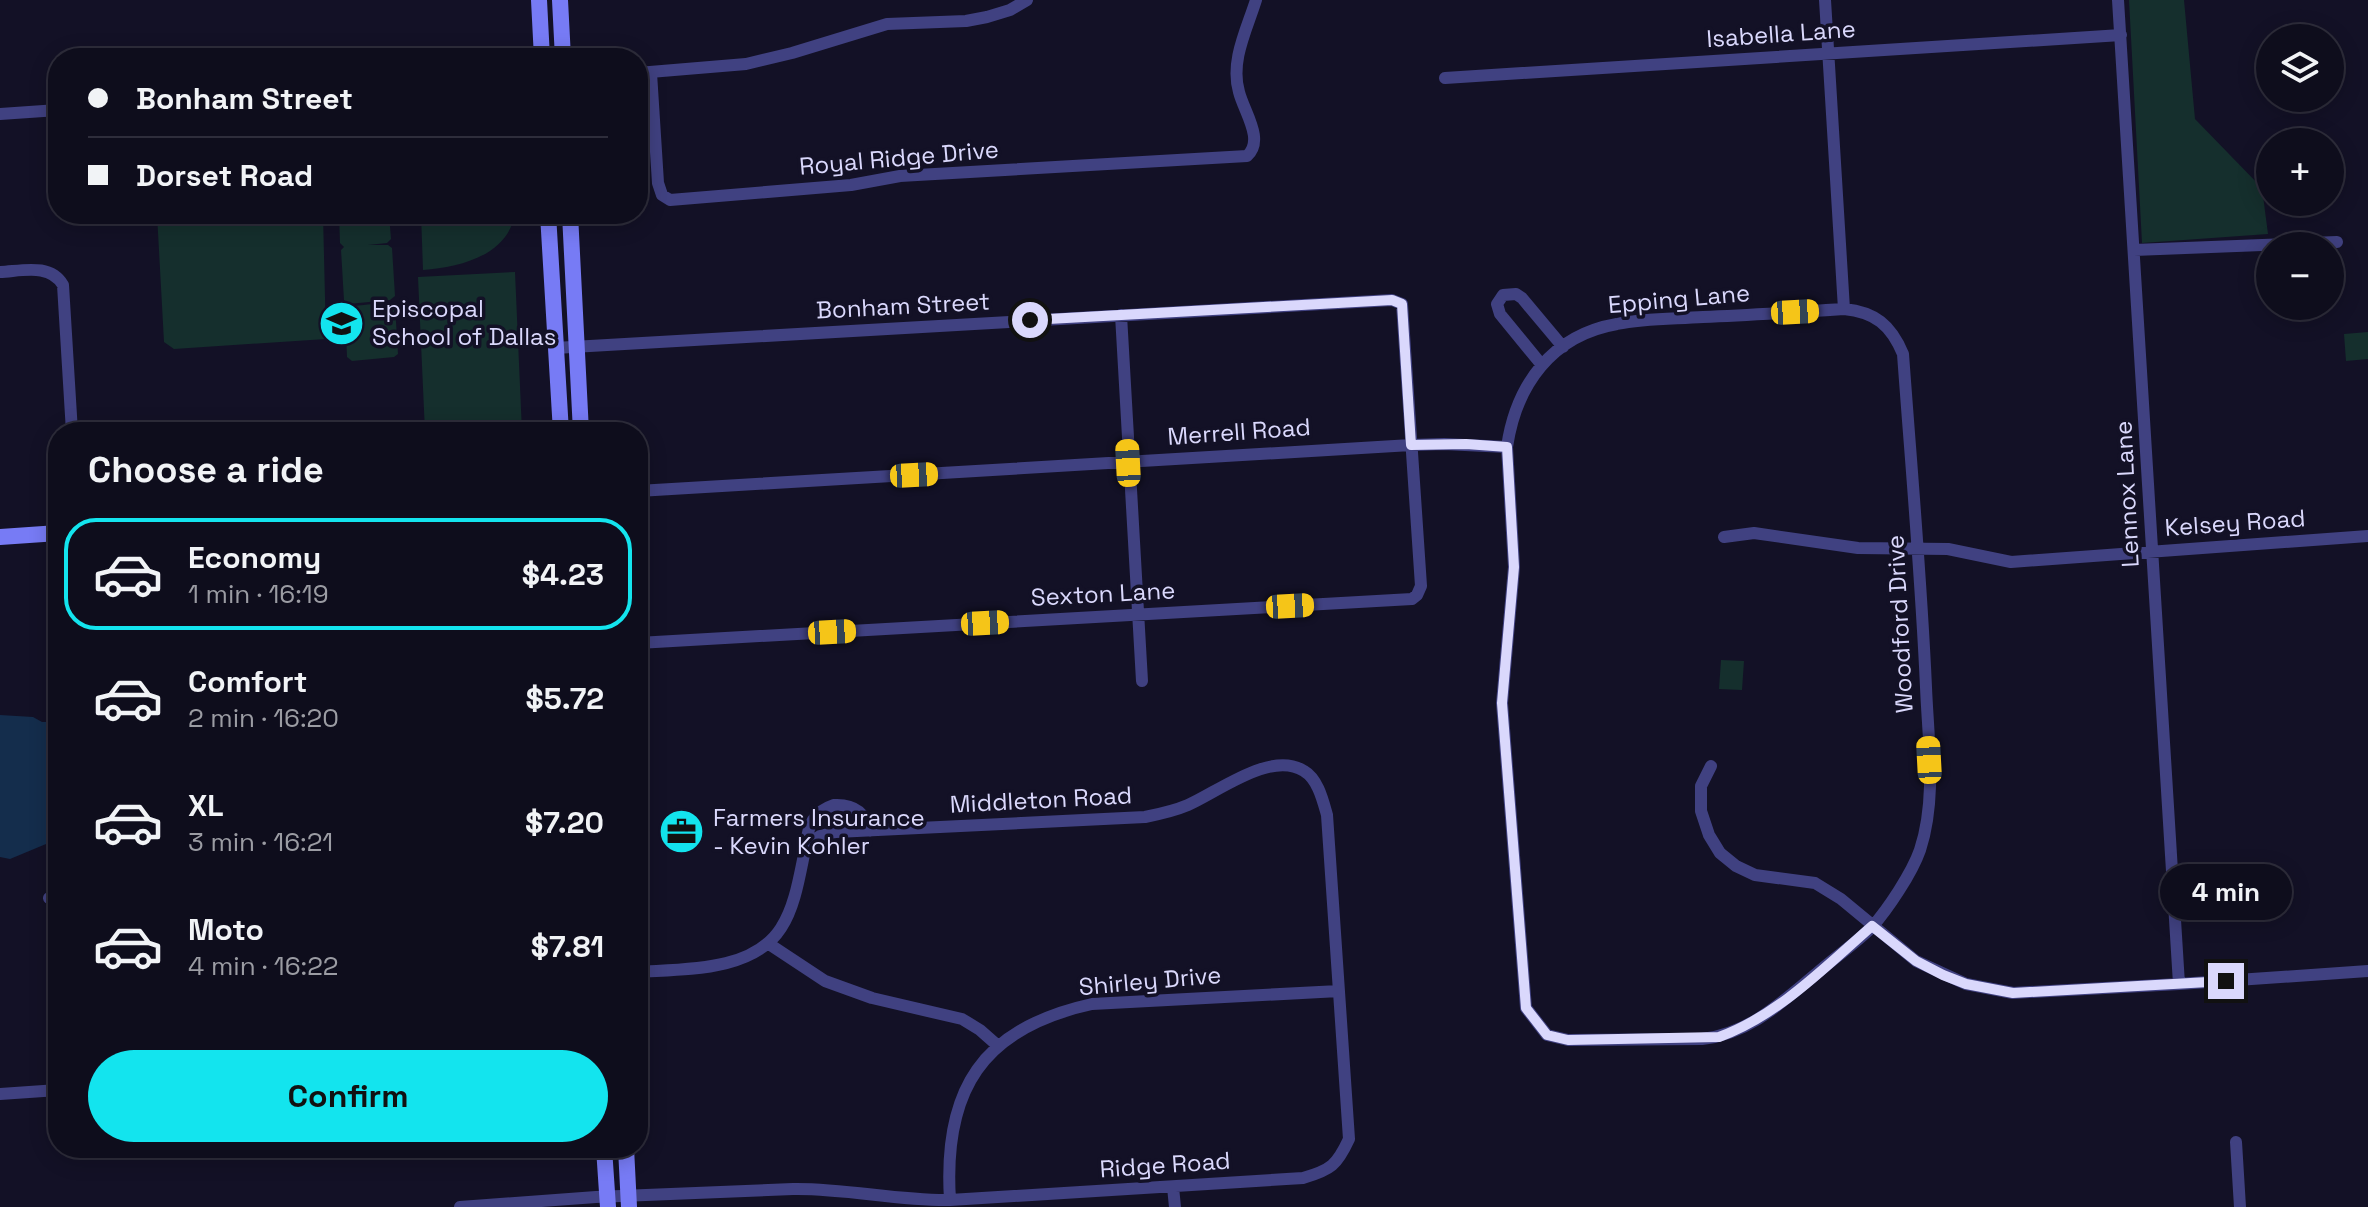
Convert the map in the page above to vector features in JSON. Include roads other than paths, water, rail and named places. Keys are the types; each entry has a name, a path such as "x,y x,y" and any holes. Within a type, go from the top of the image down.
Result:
{"main road":[{"path":"539,0 541,48"},
{"path":"560,0 562,48"},
{"path":"549,224 560,422"},
{"path":"570,224 580,422"},
{"path":"0,537 48,534"},
{"path":"605,1158 607,1202"},
{"path":"626,1158 628,1202"}],"street":[{"path":"648,73 746,64 887,24 977,19 1010,10 1027,0"},
{"name":"Royal Ridge Drive","path":"648,104 658,183 662,195 670,200 851,185 900,176 1247,156 1253,151 1256,140 1238,90 1236,71 1256,0"},
{"path":"1825,0 1844,309"},
{"name":"Lennox Lane","path":"2118,0 2179,984"},
{"name":"Isabella Lane","path":"1445,78 2121,35"},
{"path":"0,114 48,111"},
{"path":"2134,250 2256,245"},
{"path":"0,272 41,269 57,276 63,285 71,422"},
{"path":"1541,364 1500,314 1497,304 1503,295 1516,294 1522,298 1563,347"},
{"name":"Bonham Street","path":"555,348 1392,300 1402,304 1421,586"},
{"name":"Epping Lane","path":"1524,991 1502,703 1514,567 1507,447 1522,392 1541,364 1563,347 1586,334 1615,324 1844,309"},
{"name":"Woodford Drive","path":"1524,991 1526,1008 1547,1035 1568,1040 1719,1037 1741,1029 1771,1011 1872,926 1902,884 1919,850 1927,813 1929,760 1918,548 1903,354 1896,337 1875,316 1844,309"},
{"path":"1121,315 1142,681"},
{"name":"Merrell Road","path":"648,490 1411,445 1507,447"},
{"name":"Kelsey Road","path":"1724,537 1754,533 1858,548 1948,549 2011,562 2368,536"},
{"name":"Sexton Lane","path":"648,642 1412,599 1421,586"},
{"name":"Middleton Road","path":"806,845 820,836 836,832 1145,817 1187,805 1255,771 1273,766 1306,771 1315,783"},
{"path":"1711,766 1701,786 1701,811 1709,835 1720,853 1736,866 1755,875 1815,883 1841,899 1916,961 1943,975 2013,993 2368,971"},
{"name":"Ridge Road","path":"460,1207 628,1202 810,1189 907,1200 950,1200 1303,1178 1325,1172 1339,1160 1349,1139 1327,815 1315,783"},
{"path":"648,971 721,964 747,956 769,944 782,927 790,908 814,817 834,805 856,809 868,820 870,831"},
{"path":"769,944 825,981 872,998 962,1019 997,1045"},
{"name":"Shirley Drive","path":"950,1200 948,1170 951,1135 964,1092 997,1045 1014,1032 1065,1010 1092,1004 1339,991"},
{"path":"0,1094 48,1091"},
{"path":"2236,1142 2240,1207"},
{"path":"1173,1187 1175,1207"}],"water":[{"path":"0,715 33,717 48,722 48,843 10,859 0,857"}],"place":[{"name":"Episcopal School of Dallas","path":"341,323"},
{"name":"Farmers Insurance - Kevin Kohler","path":"682,832"}]}
